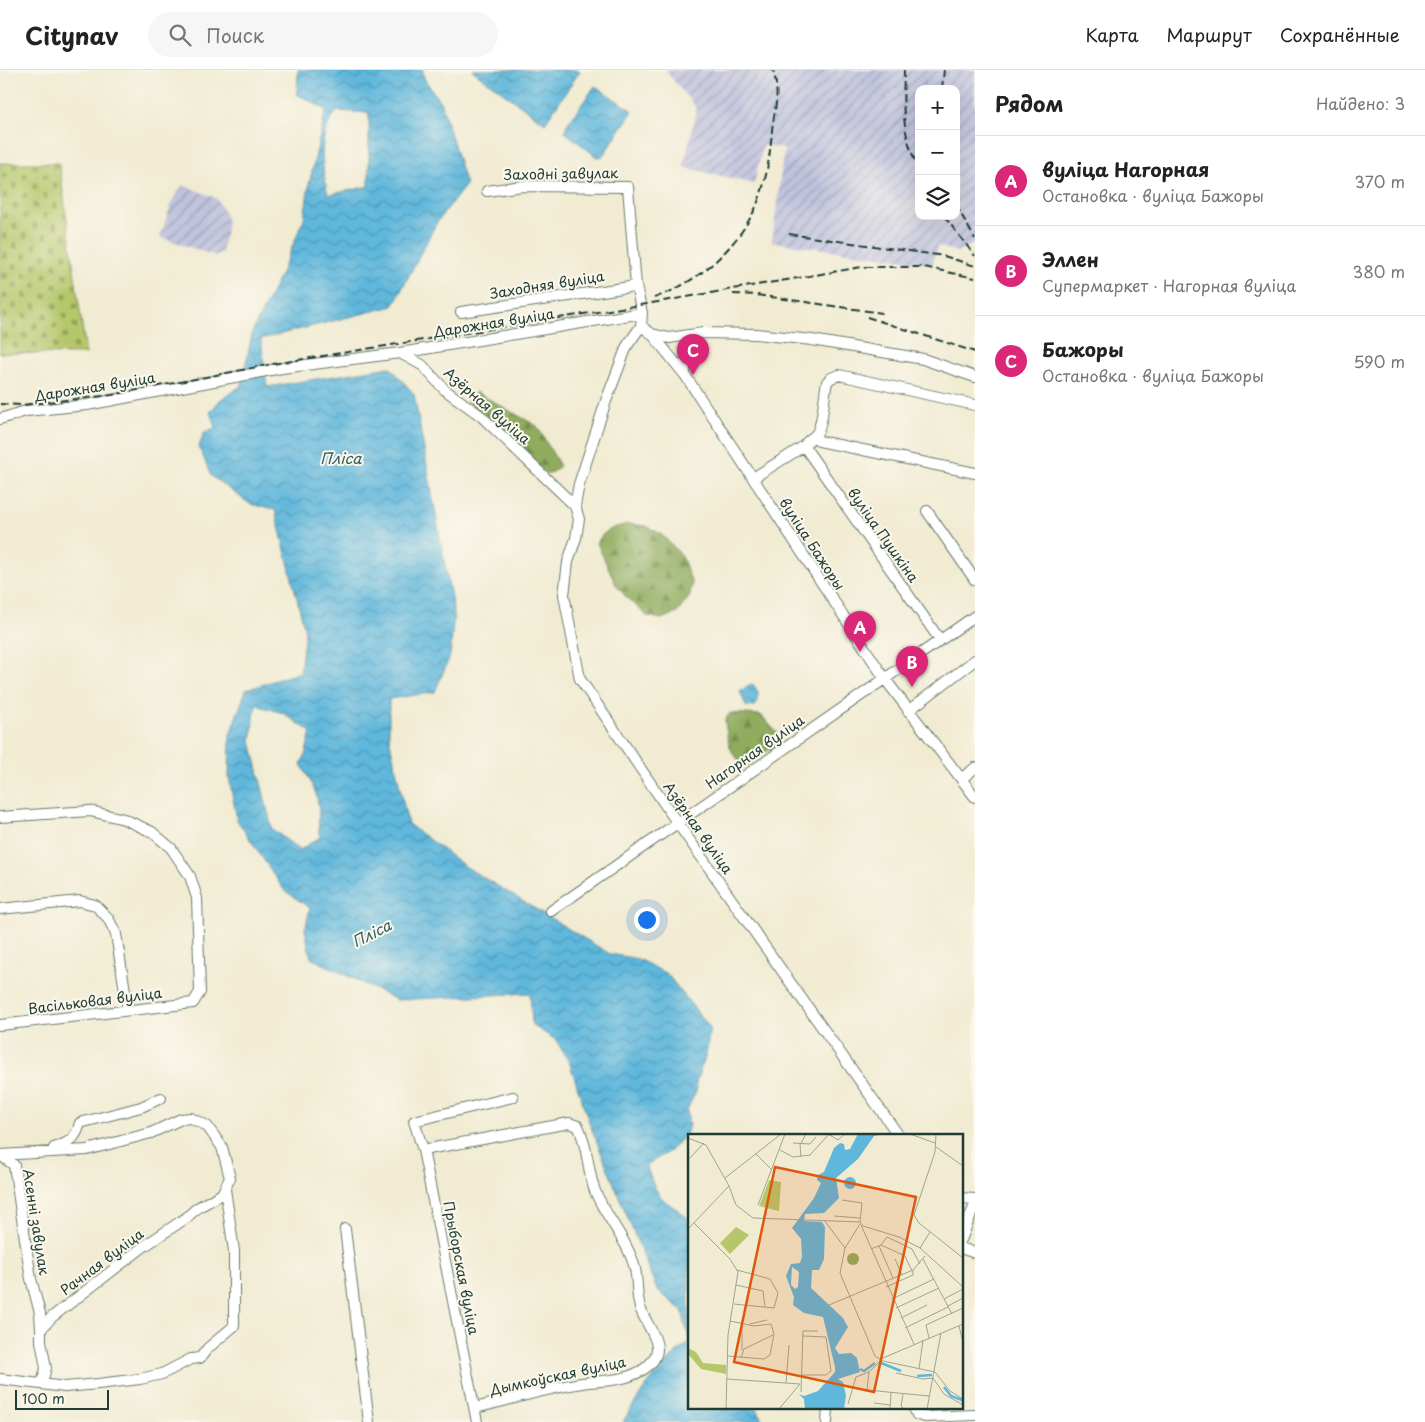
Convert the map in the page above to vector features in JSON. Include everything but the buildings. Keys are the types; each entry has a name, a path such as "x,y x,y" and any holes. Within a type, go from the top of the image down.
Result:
{"street":[{"name":"Заходні завулак","path":"487,191 522,186 628,187 636,286 642,313"},
{"name":"Заходняя вуліца","path":"462,312 636,286"},
{"path":"642,313 641,326 652,334 669,338 703,332 756,334 812,340 924,359 975,377"},
{"name":"Дарожная вуліца","path":"0,418 26,411 87,405 275,369 400,353 642,313"},
{"name":"Азёрная вуліца","path":"641,326 627,346 606,401 579,484 575,506 579,520 576,538 568,562 564,595 580,679 678,824 743,913 809,1010 898,1134"},
{"name":"вуліца Бажоры","path":"652,334 685,375 885,679 975,797"},
{"path":"685,375 687,335"},
{"name":"Азёрная вуліца","path":"400,353 422,366 445,390 481,416 575,506"},
{"path":"754,478 806,448 817,438 827,382 830,378 839,375 975,405"},
{"path":"817,438 975,473"},
{"name":"вуліца Пушкіна","path":"806,448 940,640"},
{"path":"927,511 975,580"},
{"name":"Нагорная вуліца","path":"551,911 975,616"},
{"path":"908,711 975,660"},
{"path":"961,779 975,768"},
{"name":"Васільковая вуліца","path":"0,817 46,812 90,811 124,818 152,832 172,848 190,876 197,898 200,992 193,1004 0,1025"},
{"path":"0,909 80,901 95,906 108,918 116,934 128,1010"},
{"name":"Прыборская вуліца","path":"477,1422 423,1150 414,1121 513,1097"},
{"path":"43,1152 70,1143 77,1134 80,1123 141,1107 161,1098"},
{"path":"0,1155 87,1150 152,1132 181,1119 192,1118 207,1126 222,1147 230,1178 225,1189 234,1251 234,1326 208,1348 200,1358 191,1359 162,1374 140,1379 98,1384 65,1386 0,1379"},
{"name":"Дымкоўская вуліца","path":"423,1150 569,1123 578,1126 596,1194 635,1268 640,1309 652,1329 657,1346 656,1356 645,1368 632,1375 606,1382 582,1383 474,1408"},
{"name":"Асенні завулак","path":"0,1155 14,1165 31,1278 42,1329"},
{"name":"Рачная вуліца","path":"42,1329 52,1317 143,1247 198,1208 222,1194 225,1189"},
{"path":"962,1198 975,1200"},
{"path":"962,1237 975,1204"},
{"path":"345,1229 369,1422"},
{"path":"962,1248 975,1253"},
{"path":"42,1329 41,1341 46,1368 42,1383"},
{"path":"915,1410 917,1415 925,1417 975,1414"}],"shaded area":[{"path":"665,70 975,70 975,243 957,252 938,246 932,264 772,242 784,149 763,145 754,184 683,167 697,109"},
{"path":"183,185 216,198 225,213 227,222 222,252 216,256 160,237 172,201"}],"green space":[{"path":"0,163 59,163 86,354 0,353"},
{"path":"476,392 537,426 560,466 548,475 467,401"},
{"path":"628,524 646,526 661,534 682,556 692,583 690,596 677,613 661,619 647,616 616,585 597,543 606,532"},
{"path":"730,713 761,715 777,733 777,744 748,765 742,762 733,753 728,741 725,720"}],"water":[{"name":"Пліса","path":"298,70 423,70 424,78 442,105 466,185 437,222 393,306 261,339 267,387 390,367 414,394 454,614 450,656 435,692 389,699 389,737 408,824 466,867 610,954 638,959 667,974 710,1028 706,1055 696,1081 697,1089 687,1110 689,1125 686,1134 670,1151 646,1165 653,1184 661,1196 688,1218 688,1337 682,1310 657,1290 590,1125 570,1064 556,1040 532,1025 530,993 397,1000 311,958 305,930 310,908 284,890 237,820 229,777 230,734 246,690 300,672 305,631 275,510 250,504 211,476 199,447 204,432 215,428 210,412 220,400 241,386 253,330 277,282 304,219 309,184 326,110 297,94","holes":["337,111 369,113 369,186 328,195 322,151 323,141 330,121","256,705 283,713 311,732 301,764 316,794 319,809 320,837 300,850 272,829 251,741"]},
{"path":"472,70 579,70 580,71 545,123"},
{"path":"595,86 633,111 602,157 597,157 565,132 566,126"},
{"path":"753,684 758,692 758,702 753,707 746,706 740,692"},
{"path":"688,1343 688,1410 758,1410 763,1422 623,1422 652,1379"}],"railway":[{"path":"654,298 685,284 713,263 737,238 755,209 765,180 770,150 777,93 773,70"},
{"path":"904,70 904,120 915,160"},
{"path":"942,85 944,70"},
{"path":"960,212 975,239"},
{"path":"947,220 975,256"},
{"path":"789,234 944,256 975,266"},
{"path":"0,404 21,405 112,395 273,364 862,267 924,267 975,278"},
{"path":"733,294 757,295 882,313"},
{"path":"867,317 975,352"}],"place":[{"name":"Бажоры","path":"693,375"},
{"name":"вуліца Нагорная","path":"860,652"},
{"name":"Эллен","path":"912,687"}]}
